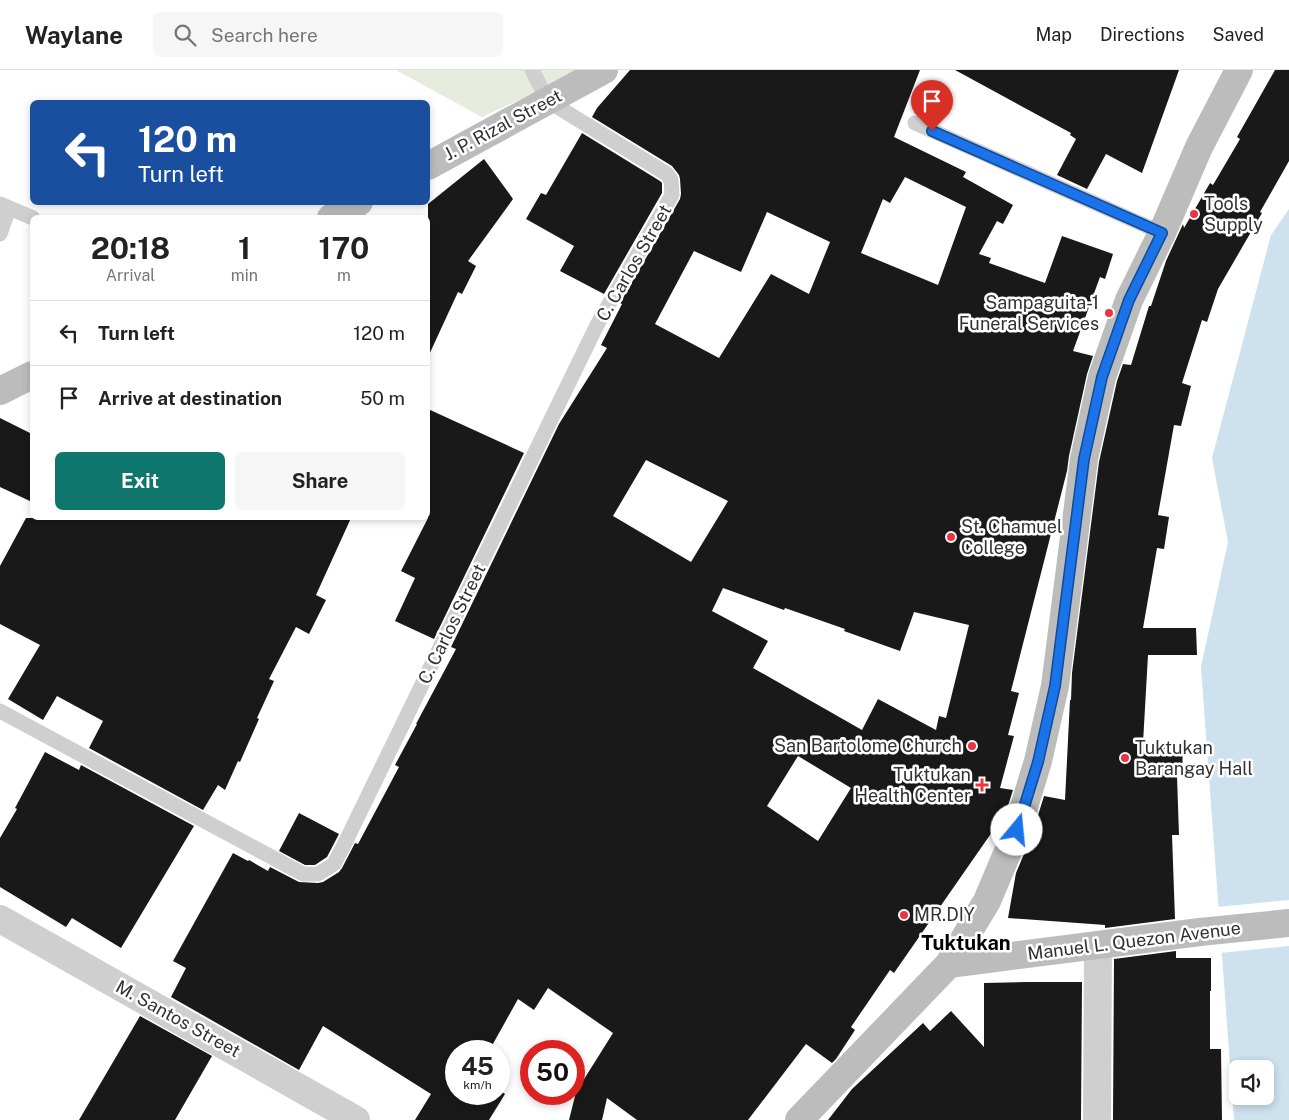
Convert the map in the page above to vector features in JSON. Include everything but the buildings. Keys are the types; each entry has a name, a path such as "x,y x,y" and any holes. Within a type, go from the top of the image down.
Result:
{"main road":[{"name":"J. P. Rizal Street","path":"430,165 604,70"},
{"path":"798,1120 949,964 987,901 1017,830 1038,762 1055,686 1084,459 1102,377 1129,300 1162,233 1199,147 1239,70"},
{"path":"336,215 354,205"},
{"path":"0,391 30,376"},
{"name":"Manuel L. Quezon Avenue","path":"949,964 1200,932 1289,923"}],"street":[{"name":"M. Santos Street","path":"0,919 356,1120"},
{"path":"1097,1120 1098,945"}],"lane":[{"path":"532,70 548,101"},
{"name":"C. Carlos Street","path":"0,711 304,874 318,874 334,864 348,839 597,325 672,195 671,180 667,174 548,101"},
{"path":"915,124 1162,233"},
{"path":"0,234 5,206 30,217"}],"shaded area":[{"path":"396,70 579,70 482,117"}],"water":[{"path":"1289,209 1289,1120 1234,1120 1233,1105 1274,1105 1274,1060 1230,1060 1201,667 1228,542 1212,458 1271,235"}],"pier":[{"path":"1289,900 1289,946 1220,953 1216,907"}],"place":[{"name":"Tools Supply","path":"1194,214"},
{"name":"Sampaguita-1 Funeral Services","path":"1109,313"},
{"name":"St. Chamuel College","path":"951,537"},
{"name":"San Bartolome Church","path":"972,746"},
{"name":"Tuktukan Barangay Hall","path":"1125,758"},
{"name":"Tuktukan Health Center","path":"982,785"},
{"name":"MR.DIY","path":"904,915"}],"district":[{"name":"Tuktukan","path":"966,943"}],"route":[{"path":"932,131 1162,233 1129,300 1102,377 1084,459 1055,686 1038,762 1017,830"}]}
